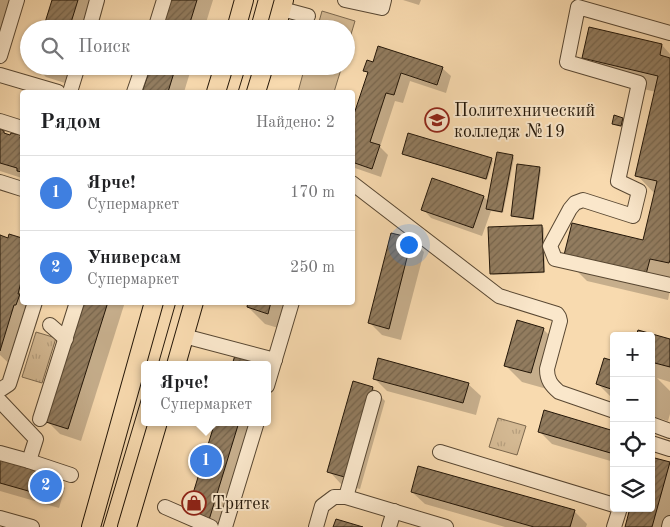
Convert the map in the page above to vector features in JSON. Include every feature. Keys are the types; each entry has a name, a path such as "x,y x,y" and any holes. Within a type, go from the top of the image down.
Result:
{"main road":[{"path":"238,20 244,0"},
{"path":"279,20 283,4"},
{"path":"217,90 221,75"},
{"path":"257,90 261,75"},
{"path":"91,527 153,305"},
{"path":"177,361 193,305"},
{"path":"127,527 157,426"}],"street":[{"path":"0,56 17,0"},
{"path":"91,20 97,0"},
{"path":"158,20 164,0"},
{"path":"345,0 382,8 384,0"},
{"path":"283,4 308,16"},
{"path":"670,33 578,7 567,62 638,82 618,181 639,191 633,216 583,200 575,203 550,246 555,259 670,285"},
{"path":"0,75 51,90"},
{"path":"71,90 75,75"},
{"path":"135,90 140,75"},
{"path":"0,121 20,127"},
{"path":"0,182 20,188"},
{"path":"355,185 499,296 557,314 560,321 547,369 547,377 552,386 559,392 610,410"},
{"path":"3,384 34,305"},
{"path":"40,419 76,305"},
{"path":"271,373 291,305"},
{"path":"50,325 66,338"},
{"path":"184,336 275,360"},
{"path":"346,496 374,398"},
{"path":"0,400 36,439 29,461"},
{"path":"655,425 670,431"},
{"path":"225,527 255,426"},
{"path":"655,444 670,449"},
{"path":"440,452 610,504"},
{"path":"0,453 71,475"},
{"path":"316,527 322,506 334,497 346,496 445,527"},
{"path":"165,507 210,527"},
{"path":"390,527 394,511"},
{"path":"614,527 619,512"},
{"path":"0,518 32,527"},
{"path":"669,527 670,523"}],"green space":[{"path":"322,11 352,20 320,20"},
{"path":"303,75 339,75 335,90 299,90"},
{"path":"36,332 56,338 42,383 22,377"},
{"path":"498,418 526,426 517,455 489,447"}],"building":[{"path":"52,0 78,0 72,20 46,20"},
{"path":"171,0 197,0 191,20 165,20"},
{"path":"589,27 662,44 660,55 670,58 670,260 669,263 650,259 645,278 563,259 572,223 643,240 657,181 635,176 658,76 582,58"},
{"path":"378,46 443,67 437,85 401,73 394,95 386,93 370,142 380,145 372,169 355,163 355,111 368,72 363,71 367,60 373,62"},
{"path":"148,75 173,75 169,90 143,90"},
{"path":"614,115 623,118 621,126 612,124"},
{"path":"0,129 10,135 11,133 20,135 20,172 17,171 17,168 0,163"},
{"path":"408,133 492,158 486,179 402,154"},
{"path":"497,152 513,155 502,212 486,209"},
{"path":"517,164 540,167 533,219 511,216"},
{"path":"432,178 484,196 473,228 421,210"},
{"path":"542,225 544,272 490,274 488,227"},
{"path":"391,233 412,238 389,329 368,323"},
{"path":"9,234 20,237 20,286 18,294 20,294 16,305 14,305 0,351 0,235 8,238"},
{"path":"83,305 107,305 68,429 46,422"},
{"path":"247,305 270,305 268,314 247,307"},
{"path":"517,320 544,328 531,373 504,366"},
{"path":"655,335 670,339 670,367 655,363"},
{"path":"236,352 258,359 257,361 233,361"},
{"path":"378,358 469,383 463,403 373,379"},
{"path":"604,358 610,360 610,389 596,384"},
{"path":"353,381 373,387 348,478 327,472"},
{"path":"544,410 610,430 610,453 538,432"},
{"path":"214,426 238,426 209,520 187,513"},
{"path":"0,458 53,474 46,496 0,483"},
{"path":"655,458 670,462 652,527 625,527 629,512 655,512"},
{"path":"418,466 575,510 570,527 534,527 411,492"},
{"path":"336,519 363,527 333,527"}],"tram line":[{"path":"252,20 258,0"},
{"path":"239,90 243,75"},
{"path":"159,361 175,305"},
{"path":"103,527 141,400"}],"place":[{"name":"Политехнический колледж №19","path":"437,120"},
{"name":"Ярче!","path":"206,461"},
{"name":"Универсам","path":"46,486"},
{"name":"Тритек","path":"194,503"}]}
